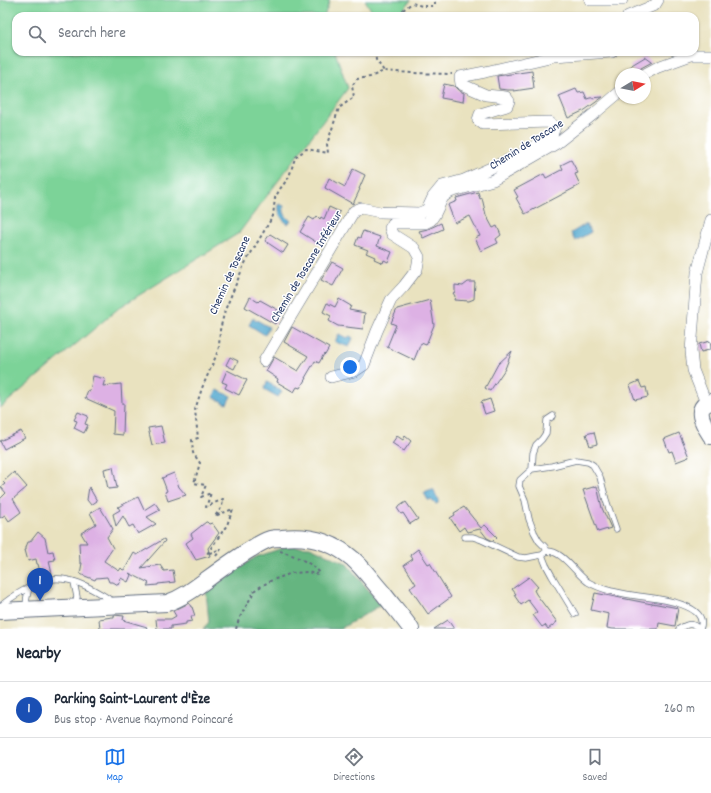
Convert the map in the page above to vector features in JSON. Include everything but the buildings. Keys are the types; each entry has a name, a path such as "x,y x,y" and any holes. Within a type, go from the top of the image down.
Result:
{"main road":[{"path":"708,403 702,408 700,413 702,422 711,436"},
{"path":"0,611 114,606 173,601 192,590 252,548 270,539 300,537 319,540 343,551 358,564 411,629"}],"street":[{"path":"590,0 622,0"},
{"path":"638,12 655,5 658,0"},
{"path":"699,54 711,55"},
{"path":"460,77 492,71 548,56"},
{"path":"651,71 683,56"},
{"name":"Chemin de Toscane Inférieur","path":"264,360 354,211 361,208 380,212 419,213 427,210 433,197 442,186 464,180 522,154 552,135 555,127 549,122 483,124 478,120 480,114 507,106 509,101 506,98 486,96 461,84 460,77"},
{"name":"Chemin de Toscane","path":"331,377 355,371 364,365 391,300 417,269 419,257 414,248 392,234 390,228 393,223 424,223 431,220 443,197 450,192 494,180 557,142 615,96"},
{"path":"708,403 693,370 692,351 697,273 711,220"}],"lane":[{"path":"532,469 533,453 536,445 546,433 547,420 553,416"},
{"path":"575,614 546,565 545,547 534,532 529,519 525,500 519,486 520,480 532,469 576,460 588,462 593,465 600,477 616,529"},
{"path":"465,537 472,537 482,540 518,557 526,558 550,551 563,558 587,581 601,588 638,596 665,599 681,604 698,613 702,624 699,629 695,625 689,624 679,629"},
{"path":"0,606 38,583 50,579 63,579 74,582 106,596 112,600 114,606"},
{"path":"73,608 77,597 74,582"},
{"path":"28,610 26,604 29,588"}],"path":[{"path":"403,12 403,10 412,3 422,6 435,6 434,0"},
{"path":"376,56 376,60 384,71 451,73 460,77"},
{"name":"Chemin de Toscane","path":"214,558 221,549 207,554 227,525 233,509 215,516 222,507 223,499 206,507 211,494 201,497 206,485 194,483 200,463 192,453 192,440 198,438 195,410 202,388 216,356 225,310 244,265 272,216 275,198 289,177 295,158 306,149 328,153 327,144 339,108 354,97 352,86 357,79 384,71"},
{"path":"236,629 239,619 255,590 270,581 292,573 320,573 316,568 293,555 275,550 270,539"}],"green space":[{"path":"0,0 330,0 326,12 12,12 12,56 336,56 348,88 239,233 120,307 0,408"},
{"path":"365,0 411,0 402,12 372,12"},
{"path":"288,546 310,547 346,563 381,605 340,629 203,629 209,622 206,591 256,557"}],"water":[{"path":"279,204 284,206 285,214 291,220 288,224 280,216"},
{"path":"586,224 591,232 575,241 571,233"},
{"path":"253,318 269,327 265,335 249,325"},
{"path":"339,334 347,338 350,336 353,338 349,347 335,342"},
{"path":"267,382 282,391 278,397 264,389"},
{"path":"217,390 231,396 227,404 213,397"},
{"path":"434,490 439,499 438,503 436,504 431,500 428,500 424,493"}],"place":[{"name":"Parking Saint-Laurent d'Èze","path":"40,601"}]}
